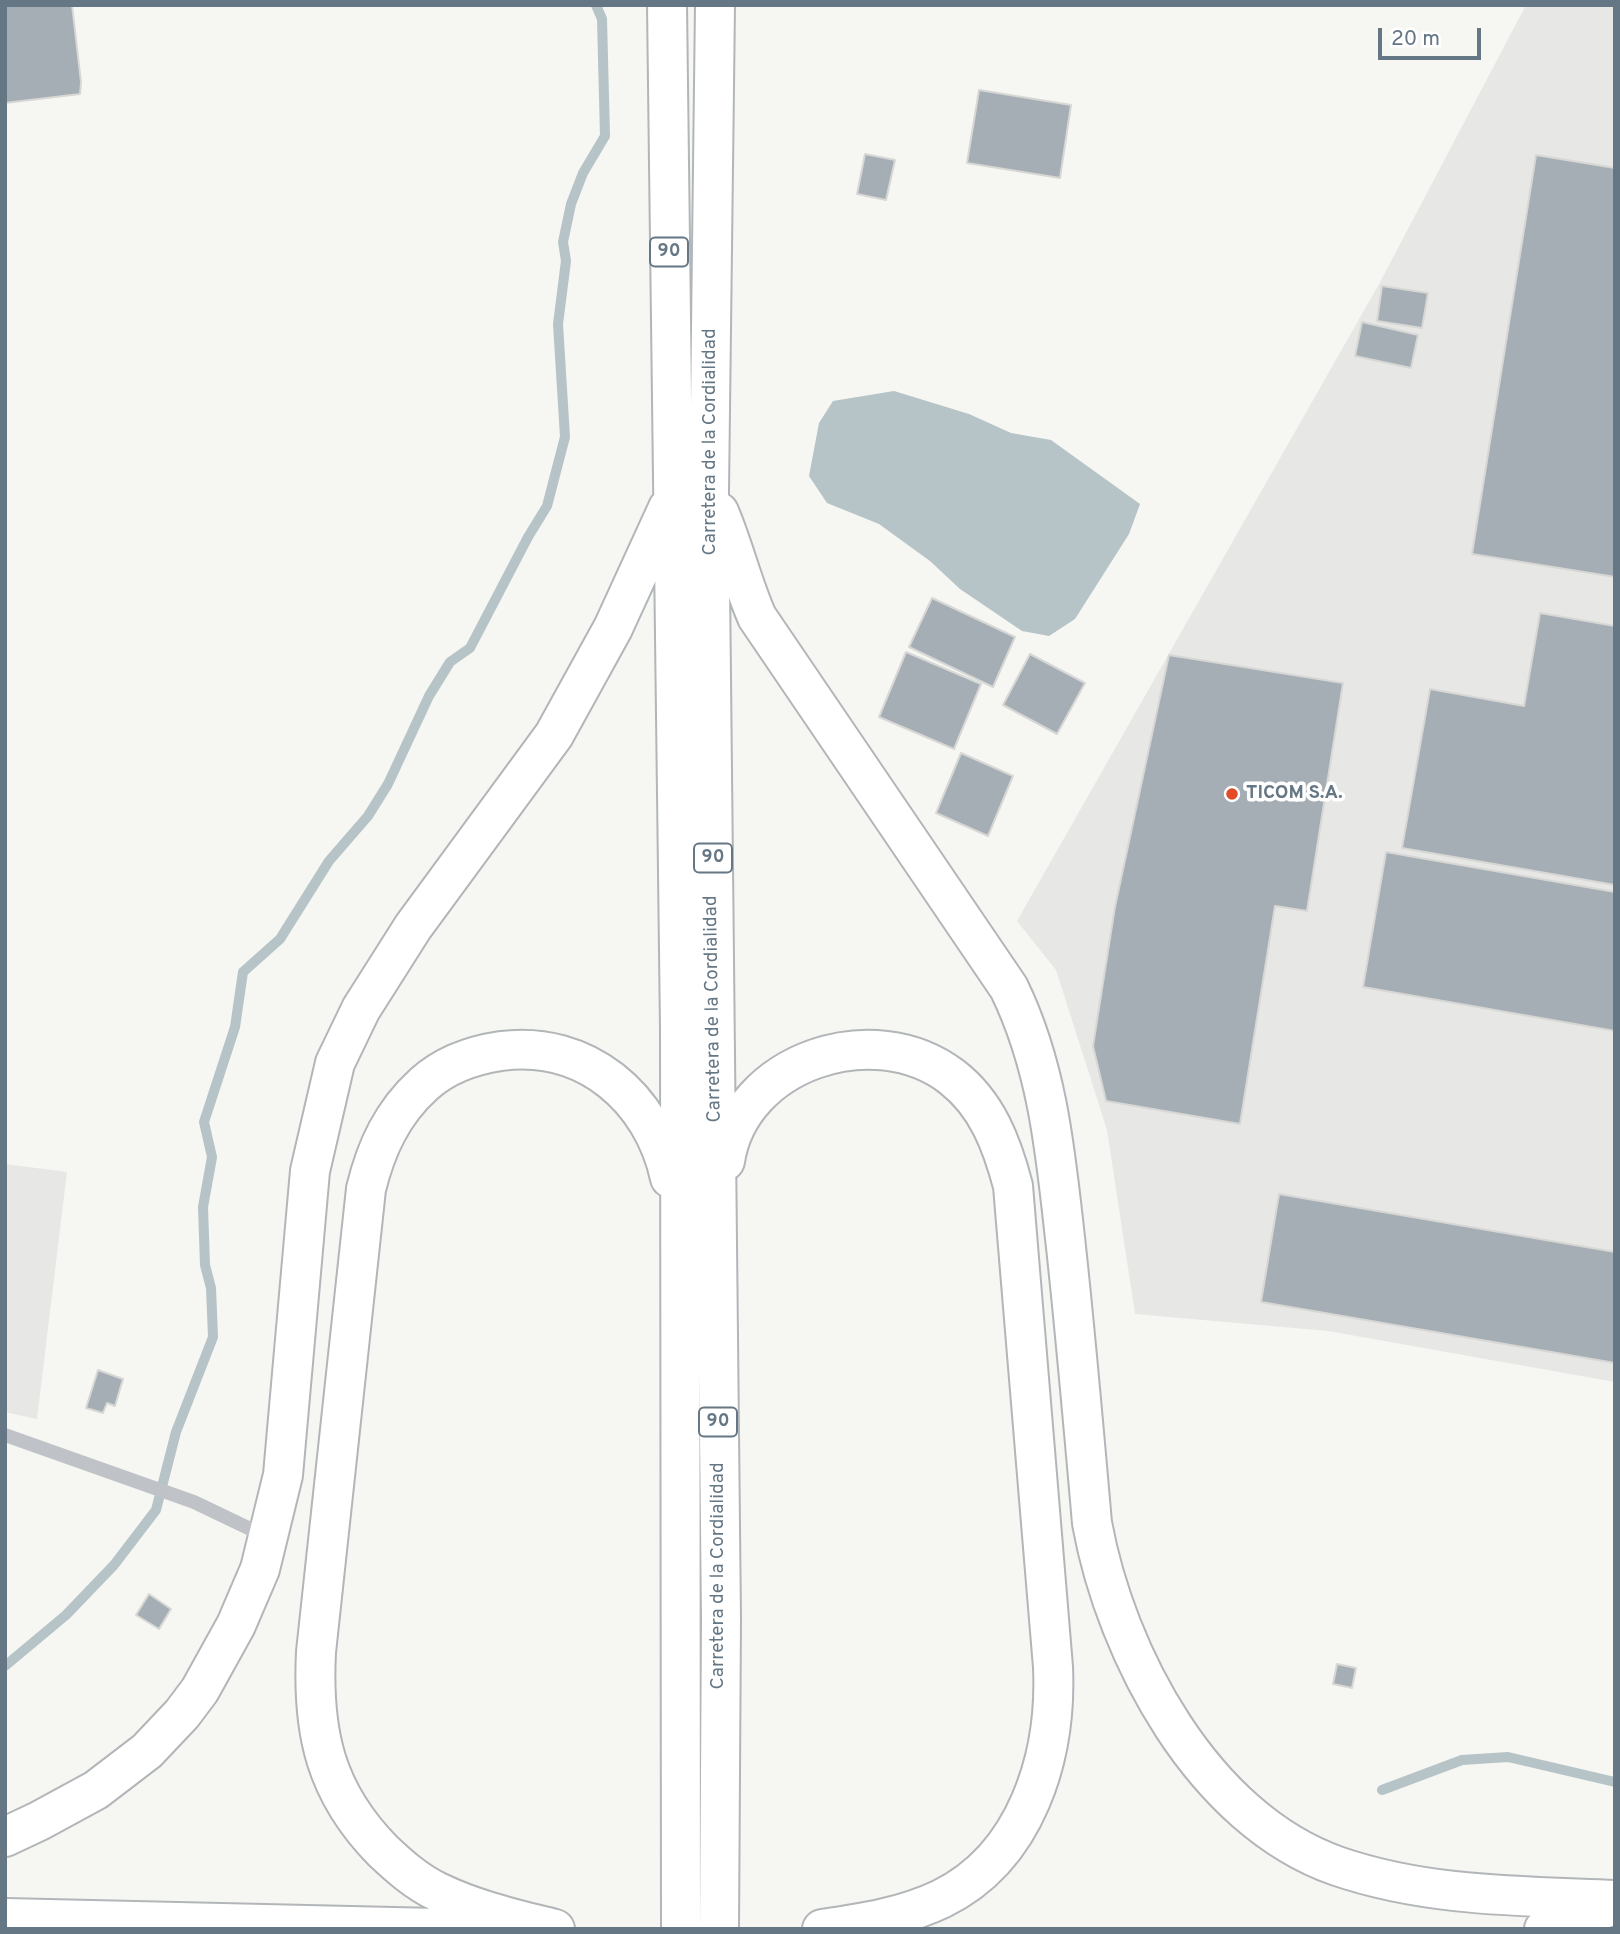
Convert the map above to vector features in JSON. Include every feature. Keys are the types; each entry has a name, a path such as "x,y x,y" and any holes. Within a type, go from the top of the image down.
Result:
{"highway":[{"name":"Carretera de la Cordialidad","path":"667,5 672,500 698,1227 720,1619 719,1929"},
{"name":"Carretera de la Cordialidad","path":"681,1929 681,1618 698,1227 715,5"},
{"path":"709,490 732,543 744,589 757,617 1009,988 1031,1040 1054,1138 1096,1548 1122,1630 1172,1725 1206,1771 1262,1824 1290,1843 1334,1865 1391,1881 1464,1893 1615,1903"},
{"path":"5,1837 40,1822 96,1790 147,1751 182,1714 200,1690 236,1625 260,1569 269,1538 287,1444 310,1171 335,1063 361,1009 406,939 541,754 568,712 612,628 672,500"},
{"path":"555,1929 500,1916 437,1892 414,1879 359,1825 332,1778 322,1748 314,1689 316,1651 366,1189 381,1139 396,1115 426,1082 465,1060 483,1054 533,1049 584,1063 610,1079 627,1094 656,1133 698,1227"},
{"path":"698,1227 729,1138 737,1121 753,1100 784,1073 803,1063 850,1052 872,1050 915,1057 952,1077 986,1116 999,1140 1013,1186 1053,1667 1054,1707 1048,1745 1033,1798 1023,1819 1005,1845 966,1883 941,1899 878,1921 822,1929"},
{"path":"1544,1929 1615,1903"},
{"path":"5,1918 480,1929"}],"lane":[{"path":"5,1435 194,1502 269,1538"}],"shaded area":[{"path":"1526,5 1615,5 1615,1382 1328,1331 1135,1314 1107,1130 1056,970 1017,921 1379,284"},
{"path":"894,391 969,414 1011,433 1051,440 1140,504 1129,534 1075,619 1049,636 1022,631 960,589 930,561 879,524 827,503 809,476 819,423 833,401"},
{"path":"5,1164 67,1172 37,1419 5,1412"}],"building":[{"path":"5,5 72,5 80,94 5,103"},
{"path":"979,90 1071,105 1060,178 967,163"},
{"path":"865,154 895,160 886,200 857,194"},
{"path":"1536,155 1615,168 1615,577 1472,554"},
{"path":"1382,286 1428,293 1422,328 1377,321"},
{"path":"1362,322 1418,335 1411,368 1355,356"},
{"path":"932,598 1015,637 993,687 909,647"},
{"path":"1540,613 1615,626 1615,885 1402,848 1430,689 1524,706"},
{"path":"906,652 981,684 954,749 879,717"},
{"path":"1030,654 1085,683 1057,734 1003,705"},
{"name":"TICOM S.A.","path":"1169,655 1343,683 1307,911 1275,906 1240,1124 1106,1101 1093,1046 1115,907"},
{"path":"961,753 1013,776 988,836 936,813"},
{"path":"1386,852 1615,892 1615,1031 1363,987"},
{"path":"1279,1194 1615,1252 1615,1363 1261,1302"},
{"path":"98,1370 123,1379 115,1406 107,1403 103,1413 86,1408"},
{"path":"149,1594 171,1609 159,1629 136,1615"},
{"path":"1337,1664 1356,1668 1352,1688 1333,1684"}],"waterway":[{"path":"5,1666 66,1615 114,1565 156,1510 176,1432 213,1337 211,1288 205,1265 203,1207 212,1157 204,1122 235,1027 243,972 280,939 329,861 368,816 388,784 429,696 450,662 470,648 547,506 565,437 558,324 566,261 563,242 571,204 583,173 605,136 602,19 596,5"},
{"path":"1382,1790 1462,1760 1508,1757 1615,1782"}],"place":[{"name":"TICOM S.A.","path":"1232,794"}]}
